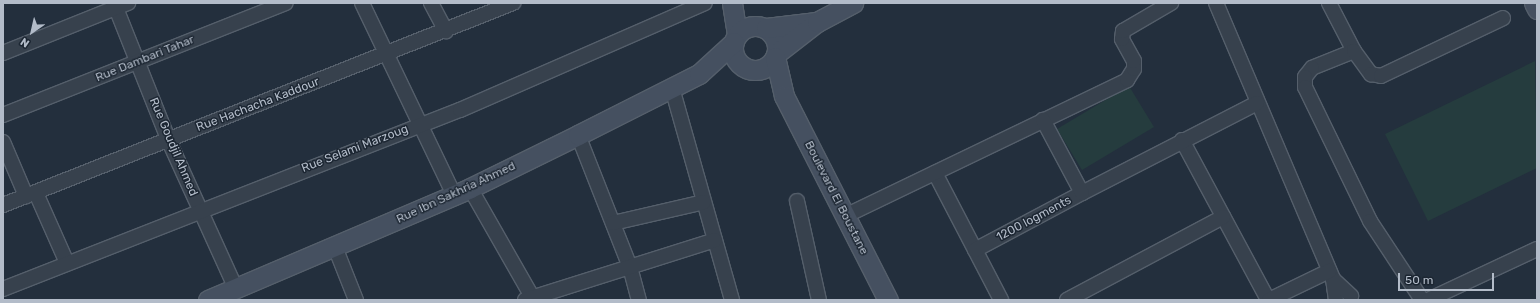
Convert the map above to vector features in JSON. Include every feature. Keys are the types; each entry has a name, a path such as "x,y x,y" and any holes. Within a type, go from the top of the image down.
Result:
{"main road":[{"path":"732,3 735,39 734,55 747,68 784,96"},
{"path":"738,3 776,40 776,55 784,96"},
{"path":"699,74 768,66 776,55 817,22 853,3"},
{"path":"1534,3 1537,9"},
{"path":"699,74 749,26 762,27 817,22"},
{"name":"Rue Ibn Sakhria Ahmed","path":"208,300 335,247 462,191 699,74"},
{"name":"Boulevard El Boustane","path":"784,96 888,300"}],"street":[{"name":"Rue Dambari Tahar","path":"3,115 286,3"},
{"path":"362,3 421,124 531,299 715,240"},
{"path":"431,3 446,31"},
{"name":"Rue Hachacha Kaddour","path":"3,205 168,138 387,55 513,3"},
{"name":"Rue Selami Marzoug","path":"3,289 200,210 500,93 705,3"},
{"path":"845,216 1127,80 1134,69 1134,61 1122,39 1123,31 1171,3"},
{"path":"1216,3 1331,275 1346,299"},
{"path":"1329,3 1354,50 1371,74 1381,76 1503,18"},
{"name":"Rue Goudjil Ahmed","path":"120,5 138,62 168,138 236,289"},
{"path":"3,54 120,5"},
{"path":"1354,50 1312,68 1305,77 1305,87 1370,221 1422,300"},
{"path":"672,88 732,300"},
{"path":"1082,193 1182,140 1257,103"},
{"name":"1200 logments","path":"975,250 1082,193 1043,120"},
{"path":"578,135 630,267 639,300"},
{"path":"1182,140 1268,300 1331,275"},
{"path":"3,142 67,263"},
{"path":"934,173 1001,300"},
{"path":"797,201 819,300"},
{"path":"613,222 704,202"},
{"path":"1067,300 1223,217"},
{"path":"335,247 356,300"},
{"path":"1428,300 1536,252"}],"green space":[{"path":"1535,61 1537,168 1428,221 1385,134"},
{"path":"1129,86 1154,127 1082,170 1057,129"}]}
